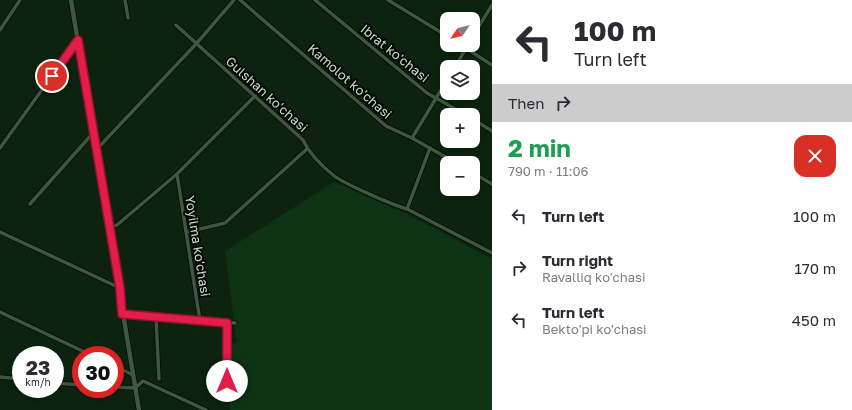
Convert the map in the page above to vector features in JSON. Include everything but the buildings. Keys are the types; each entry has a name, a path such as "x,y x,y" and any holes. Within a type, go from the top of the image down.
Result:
{"street":[{"path":"0,30 20,0"},
{"path":"71,0 120,288 122,314 138,410"},
{"path":"125,0 128,18"},
{"path":"96,150 196,44 234,0"},
{"name":"Kamolot ko'chasi","path":"240,0 386,126 412,138 444,156"},
{"name":"Ibrat ko'chasi","path":"315,0 427,92 455,108"},
{"path":"388,0 440,32"},
{"path":"480,25 492,6"},
{"name":"Gulshan ko'chasi","path":"176,25 303,140 307,149 334,176 396,206 407,209 492,253"},
{"path":"0,148 78,40"},
{"path":"474,52 492,65"},
{"path":"412,138 440,92"},
{"path":"109,227 117,225 177,174 255,96"},
{"path":"480,123 492,131"},
{"path":"30,204 93,133"},
{"path":"407,209 430,148"},
{"path":"187,232 225,223 307,149"},
{"name":"Yoyilma ko'chasi","path":"177,174 200,320"},
{"path":"480,177 492,184"},
{"path":"0,232 120,288"},
{"path":"0,312 72,346"},
{"path":"122,314 235,324"},
{"path":"156,317 159,379"},
{"path":"227,323 227,396"},
{"path":"124,370 133,375"},
{"path":"0,377 12,378"},
{"path":"124,387 135,388 143,381 206,410"}],"green space":[{"path":"334,182 405,213 492,259 492,410 230,410 229,344 237,343 225,251"}],"route":[{"path":"52,76 78,40 120,288 122,314 227,323 227,381"}]}
